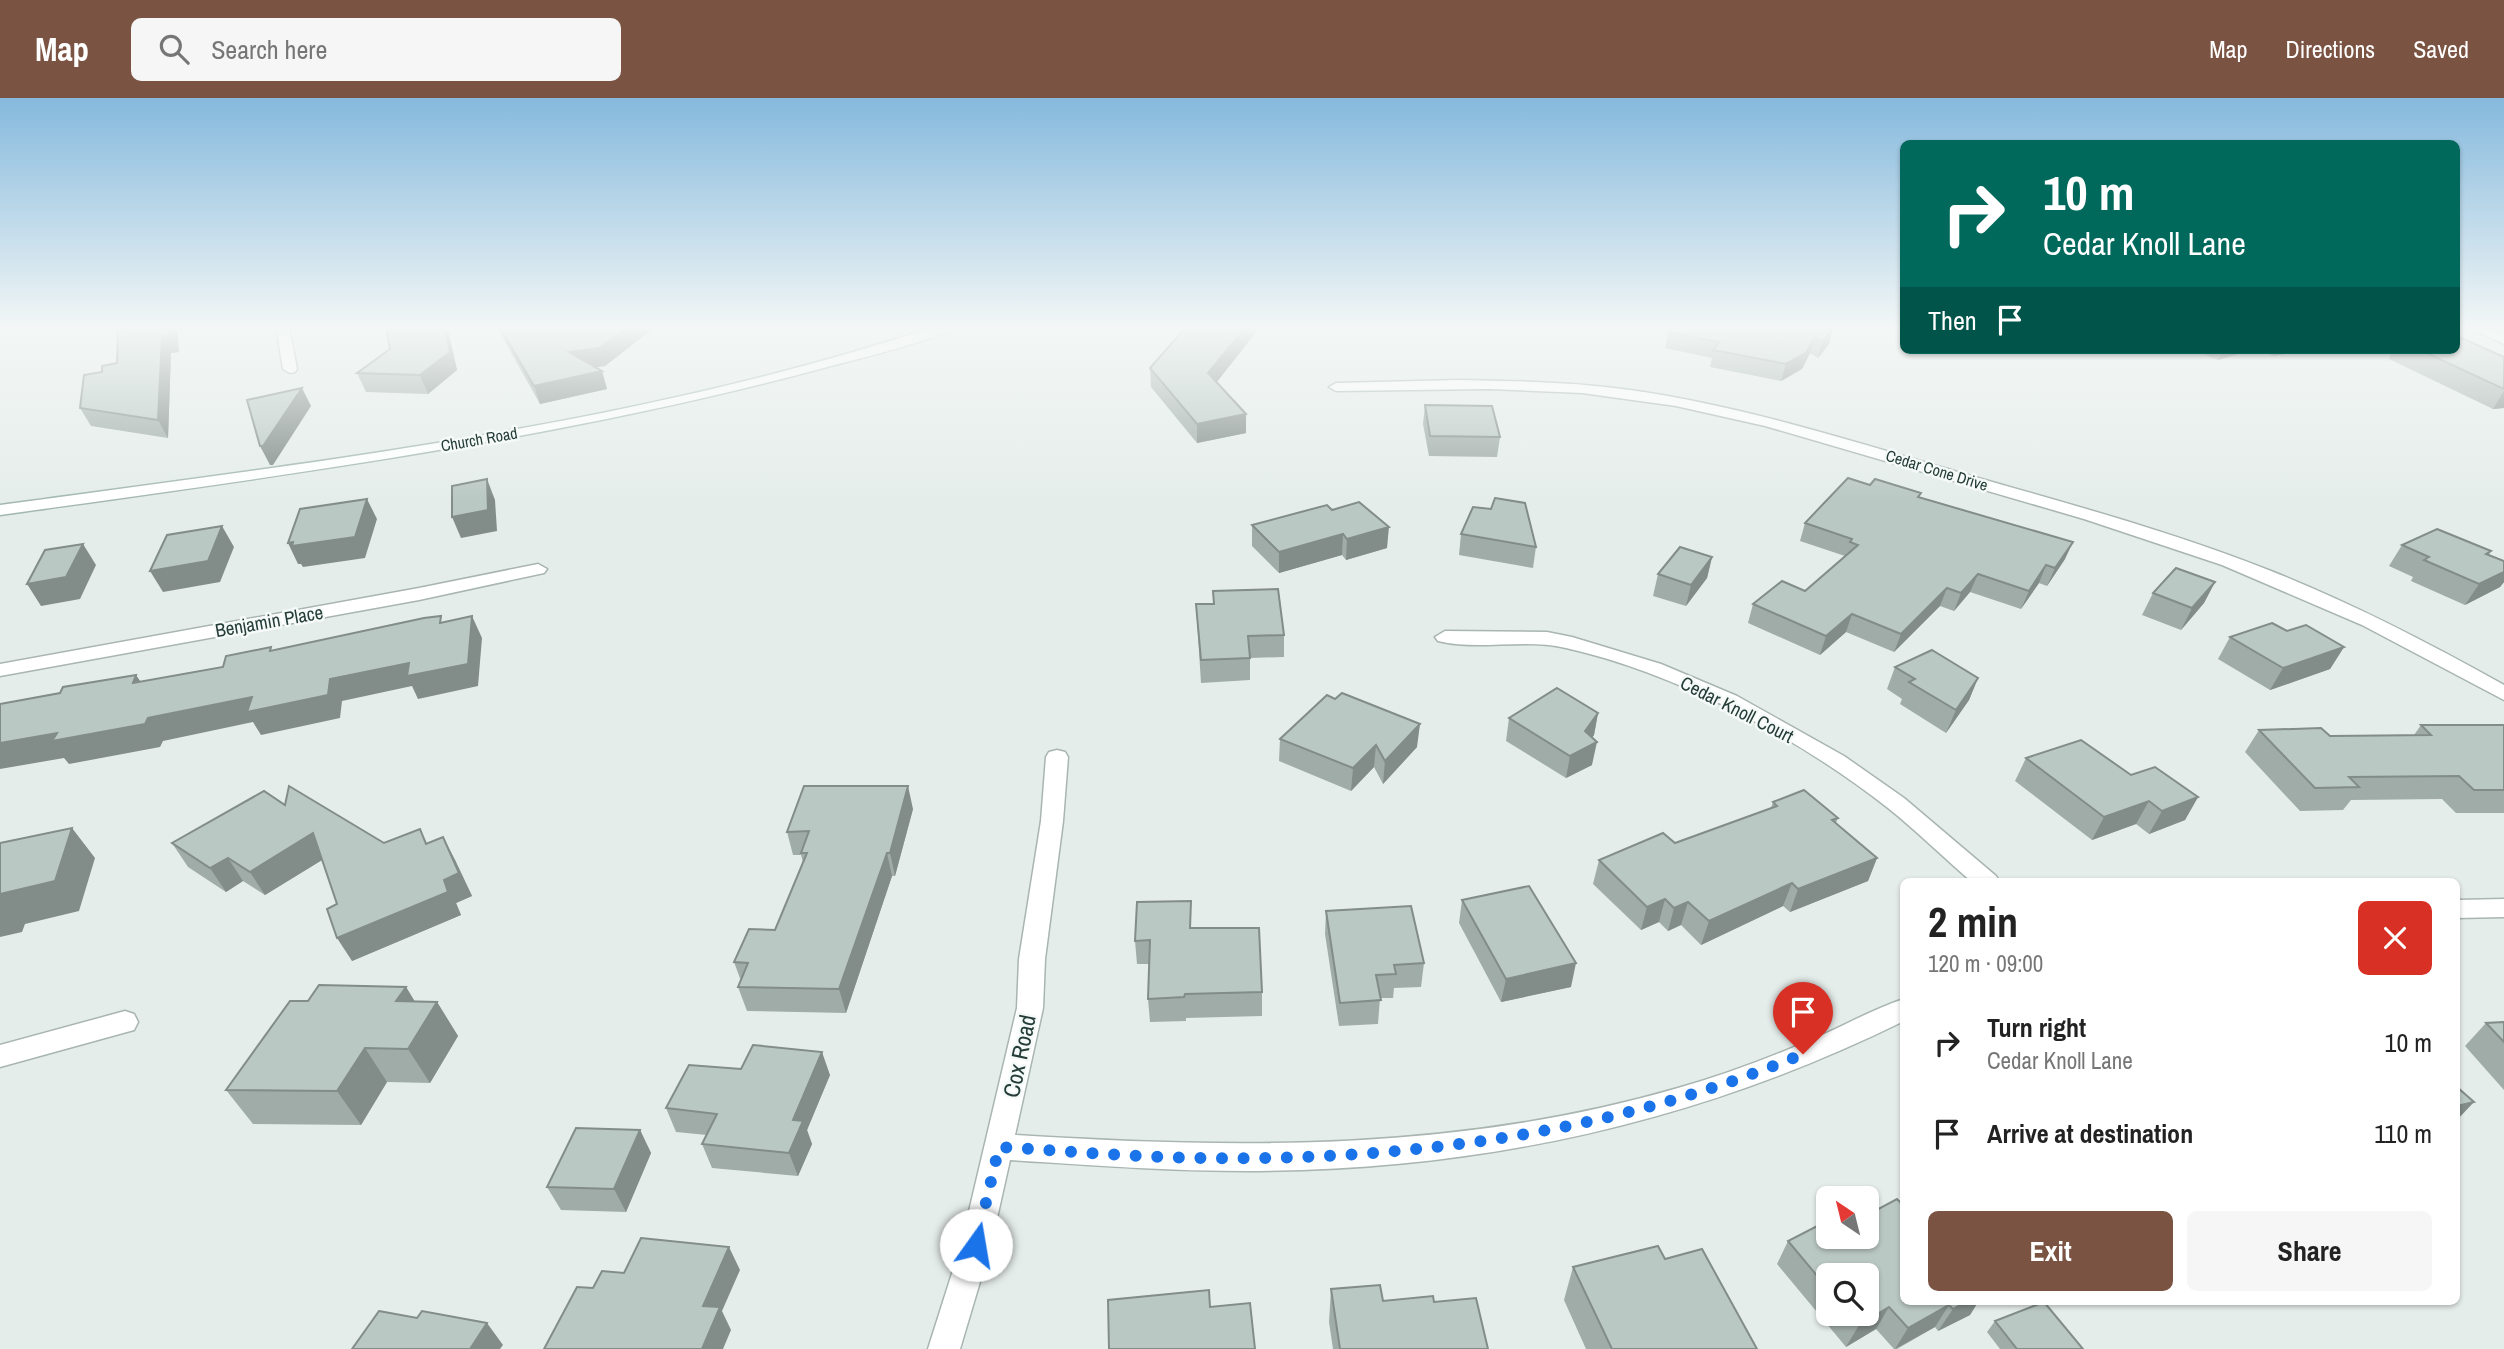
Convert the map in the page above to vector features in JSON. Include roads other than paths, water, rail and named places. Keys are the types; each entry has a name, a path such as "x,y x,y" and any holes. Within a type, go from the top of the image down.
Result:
{"street":[{"name":"Church Road","path":"0,510 287,470 517,433 740,384"},
{"name":"Cedar Cone Drive","path":"1336,387 1498,385 1580,389 1679,402 1800,430 2053,505 2226,560 2388,629 2504,694"},
{"name":"Benjamin Place","path":"0,670 419,594 538,569"},
{"name":"Cedar Knoll Court","path":"1445,637 1547,638 1572,643 1654,668 1730,700 1856,775 1896,803 1983,878"},
{"name":"Cox Road","path":"944,1349 976,1245 1030,1008 1032,959 1052,821 1057,757"},
{"path":"2460,909 2504,908"},
{"path":"999,1147 1200,1158 1320,1156 1434,1148 1599,1121 1643,1109 1761,1072 1900,1011"},
{"path":"0,1056 125,1022"}]}
